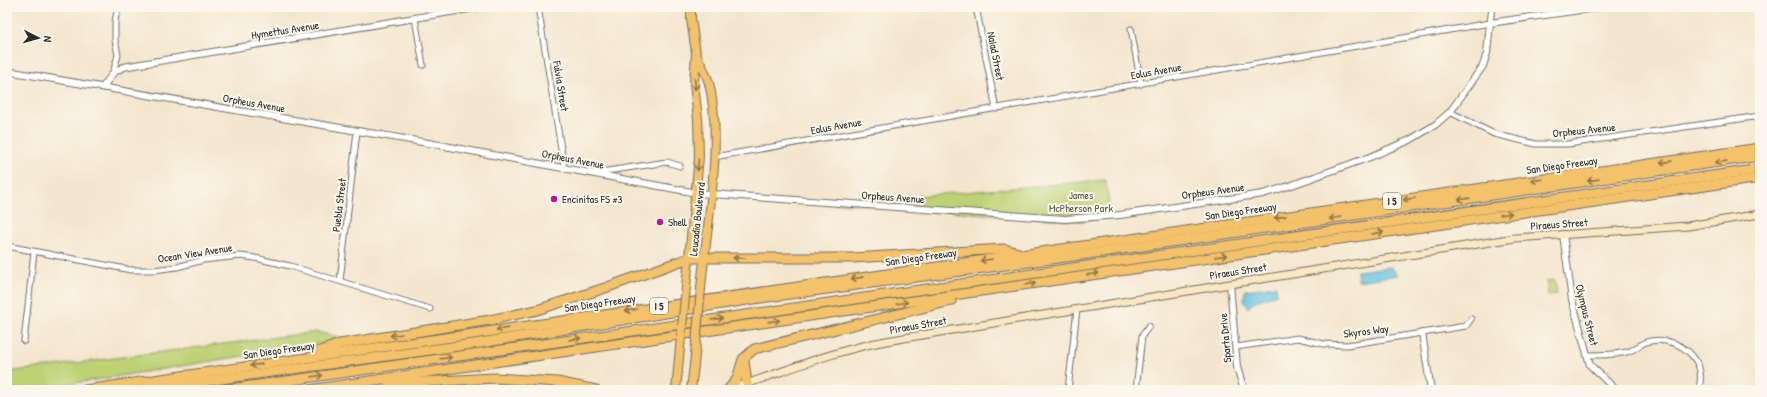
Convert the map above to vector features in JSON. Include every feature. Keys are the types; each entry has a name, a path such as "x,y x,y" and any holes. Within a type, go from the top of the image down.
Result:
{"highway":[{"name":"San Diego Freeway","path":"85,390 1760,148"},
{"path":"143,390 480,343 753,299 1088,254 1760,156"},
{"path":"223,390 1760,168"},
{"path":"309,390 1760,178"},
{"path":"294,360 340,344 490,320 537,310 689,258 852,258 1004,249 1024,254"},
{"path":"727,390 737,379 743,359 754,349 1006,287"},
{"path":"743,359 749,387"},
{"path":"375,381 403,383 502,378 557,382 596,390"}],"main road":[{"name":"Leucadia Boulevard","path":"686,7 691,19"},
{"name":"Leucadia Boulevard","path":"676,390 697,193 699,157 698,120 694,84 696,53 691,19 691,7"},
{"name":"Leucadia Boulevard","path":"691,390 714,157 713,118 708,82 696,53"},
{"name":"Piraeus Street","path":"727,390 749,387 824,356 865,345 1515,238 1688,226 1760,214"}],"street":[{"path":"103,87 113,73 118,55 115,40 115,21 118,7"},
{"name":"Hymettus Avenue","path":"113,73 123,67 134,65 480,7"},
{"name":"Fulvia Street","path":"538,7 564,167"},
{"name":"Naiad Street","path":"976,7 996,109"},
{"path":"1450,112 1483,66 1487,53 1492,7"},
{"name":"Eolus Avenue","path":"714,157 1490,23 1602,7"},
{"path":"415,18 423,65"},
{"path":"1131,29 1141,84"},
{"name":"Orpheus Avenue","path":"7,71 564,167 697,193 1065,219 1096,218 1263,194 1370,157 1410,140 1435,125 1450,112 1494,134 1536,144 1568,144 1760,116"},
{"name":"Puebla Street","path":"340,281 357,131"},
{"path":"593,173 667,162 680,166"},
{"name":"Olympus Street","path":"1563,234 1572,300 1590,365 1616,390"},
{"name":"Ocean View Avenue","path":"7,246 131,270 153,270 203,260 240,256 255,258 290,266 430,309"},
{"path":"24,341 34,252"},
{"name":"Sparta Drive","path":"1230,284 1237,367 1244,390"},
{"path":"1068,390 1077,309"},
{"name":"Skyros Way","path":"1236,347 1298,338 1324,344 1347,345 1466,326 1471,319"},
{"path":"1136,390 1142,336 1149,326"},
{"path":"1422,333 1431,390"},
{"path":"1587,354 1625,352 1644,343 1656,340 1671,342 1688,350 1693,355 1699,366 1701,380 1698,390"}],"green space":[{"name":"James McPherson Park","path":"1106,180 1110,217 1081,221 834,203"},
{"path":"1555,280 1557,294 1548,295 1546,281"},
{"path":"316,332 348,339 95,380 26,390 7,390 7,372"}],"water":[{"path":"1391,267 1398,275 1358,281 1357,271"},
{"path":"1276,286 1277,294 1255,301 1248,308 1244,300 1245,290"}],"place":[{"name":"Encinitas FS #3","path":"554,199"},
{"name":"Shell","path":"660,222"}]}
